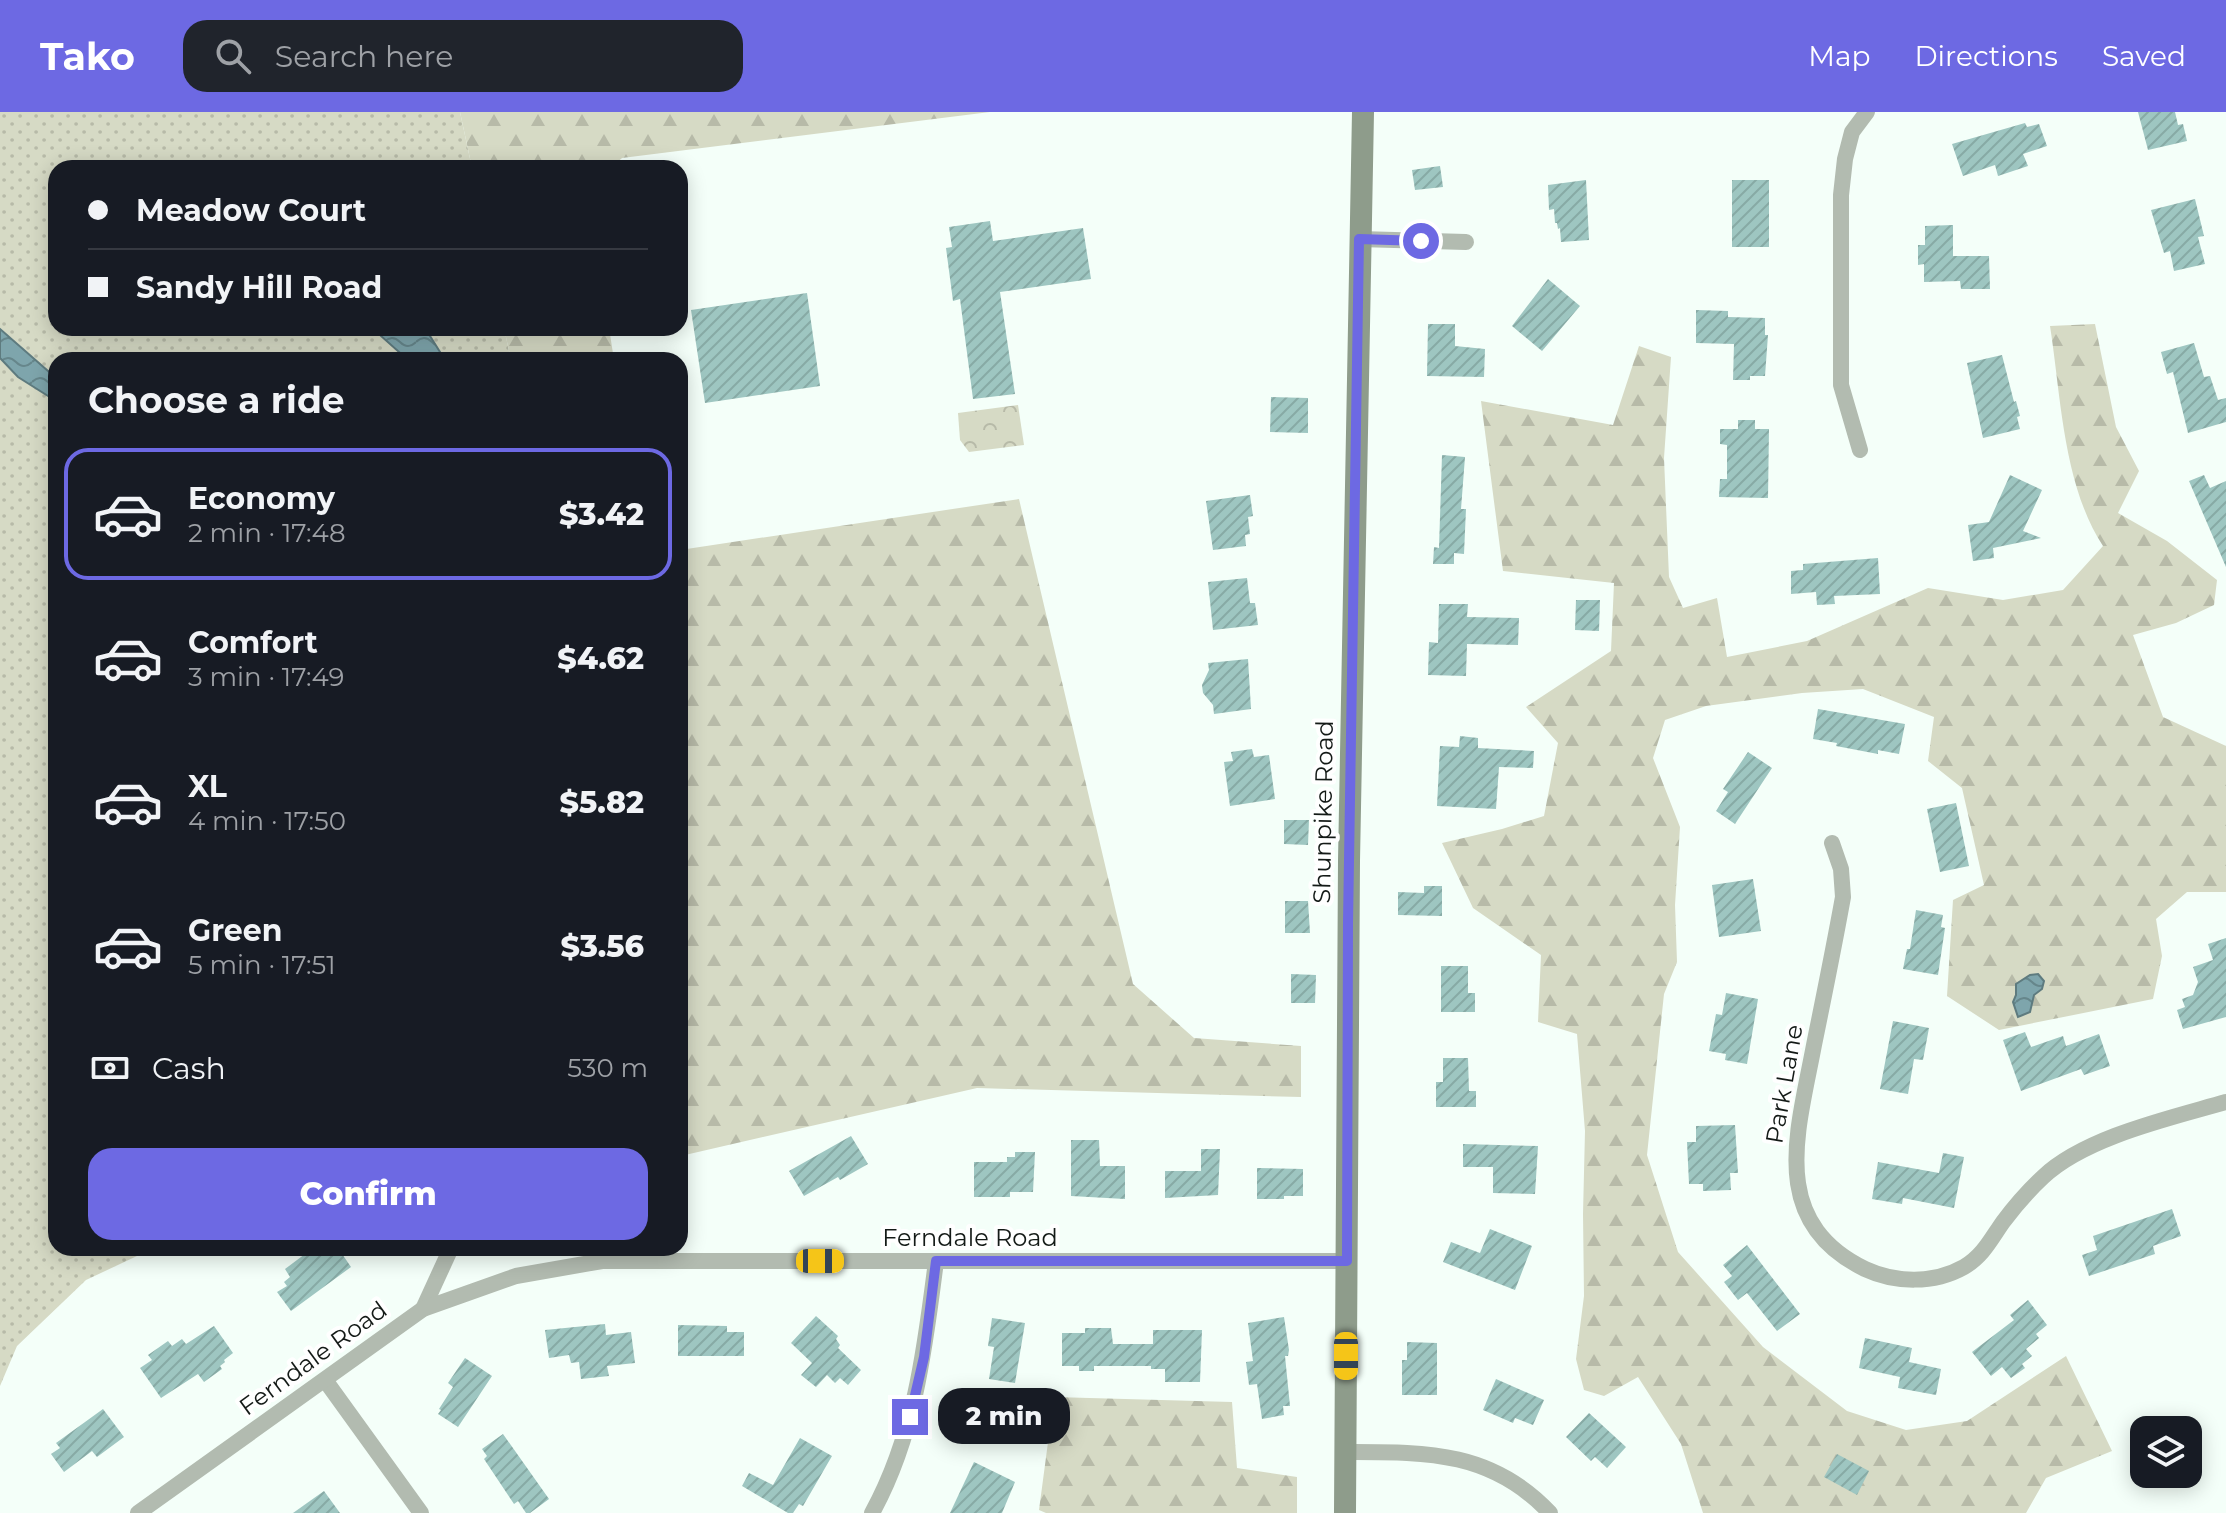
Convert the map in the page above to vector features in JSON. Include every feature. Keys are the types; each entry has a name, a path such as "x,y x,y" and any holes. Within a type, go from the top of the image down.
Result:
{"main road":[{"name":"Shunpike Road","path":"1345,1513 1348,923 1363,112"}],"street":[{"path":"1860,450 1841,385 1841,195 1852,132 1867,112"},
{"path":"1359,239 1466,242"},
{"name":"Park Lane","path":"1832,843 1841,869 1843,897 1797,1133 1796,1177 1802,1205 1815,1229 1844,1259 1869,1271 1896,1278 1924,1279 1951,1273 1964,1267 1985,1249 2026,1193 2057,1165 2133,1129 2226,1102"},
{"path":"423,1309 447,1256"},
{"name":"Ferndale Road","path":"138,1513 423,1309 516,1276 602,1261 1347,1261"},
{"path":"872,1513 903,1446 924,1357 936,1261"},
{"path":"325,1380 421,1513"},
{"path":"1345,1452 1411,1452 1459,1458 1485,1467 1521,1488 1550,1513"}],"green space":[{"path":"0,112 460,112 470,160 48,160 48,336 506,336 509,352 48,352 48,1256 137,1256 86,1280 17,1346 0,1386"},
{"path":"460,112 990,112 620,160 470,160"},
{"path":"2095,324 2116,427 2139,471 2118,513 2167,541 2217,580 2214,605 2176,623 2133,635 2163,717 2226,746 2226,892 2187,892 2156,919 2162,956 2153,999 1999,1030 1947,996 1953,900 1984,885 1962,788 1928,761 1934,717 1863,689 1802,693 1706,706 1665,720 1653,758 1680,827 1675,905 1677,962 1664,994 1647,1155 1678,1252 1763,1347 1847,1411 1906,1430 1967,1421 2066,1356 2112,1451 2046,1478 2026,1513 1703,1513 1681,1444 1638,1377 1604,1396 1584,1390 1576,1359 1584,1296 1585,1131 1577,1034 1538,1022 1541,955 1473,908 1442,843 1544,816 1558,743 1526,707 1611,651 1614,583 1503,571 1481,401 1613,425 1639,346 1671,357 1664,458 1669,577 1683,608 1717,598 1727,657 1807,641 1928,588 2003,600 2063,590 2103,546 2079,496 2072,468 2050,326"},
{"path":"506,336 610,336 613,352 509,352"},
{"path":"1018,405 1024,445 969,452 960,440 958,413"},
{"path":"1019,499 1133,984 1194,1038 1301,1046 1301,1097 977,1088 688,1154 688,549"},
{"path":"1054,1397 1232,1402 1237,1468 1297,1477 1297,1513 1046,1513 1039,1510"}],"water":[{"path":"0,329 48,371 48,396 18,377 0,358"},
{"path":"381,336 430,336 440,352 399,352"},
{"path":"2038,974 2044,981 2042,989 2034,995 2030,1012 2018,1017 2013,1002 2016,984 2030,975"}],"building":[{"path":"2138,112 2175,112 2178,125 2183,124 2187,141 2148,150"},
{"path":"2025,123 2027,127 2039,124 2047,146 2023,154 2028,166 1998,176 1995,165 1963,176 1952,144"},
{"path":"1440,166 1443,187 1415,190 1412,170"},
{"path":"1586,180 1589,240 1561,242 1554,209 1549,210 1548,185"},
{"path":"1732,180 1769,180 1769,247 1732,247"},
{"path":"2195,199 2204,236 2198,237 2205,264 2174,271 2170,251 2164,253 2151,210"},
{"path":"990,221 993,241 1083,228 1091,279 1000,292 1015,394 973,399 960,299 953,301 946,248 952,247 949,227"},
{"path":"1953,225 1953,256 1989,256 1990,289 1961,289 1960,281 1924,282 1924,264 1918,265 1918,245 1925,245 1925,226"},
{"path":"1548,279 1580,306 1542,351 1512,326"},
{"path":"807,293 820,386 705,403 691,310"},
{"path":"1696,310 1728,311 1728,317 1765,318 1765,335 1768,335 1765,376 1733,380 1734,344 1696,343"},
{"path":"1428,324 1455,324 1455,346 1485,349 1484,377 1427,376"},
{"path":"2194,343 2204,377 2210,376 2218,400 2226,398 2226,422 2188,433 2173,372 2167,374 2161,352"},
{"path":"2002,355 2020,416 2017,417 2020,429 1983,438 1967,363"},
{"path":"1271,397 1308,398 1308,433 1270,432"},
{"path":"1738,420 1755,420 1755,429 1769,429 1768,498 1719,497 1720,479 1727,479 1727,445 1720,444 1720,429 1738,429"},
{"path":"1442,455 1465,457 1461,509 1466,509 1464,554 1454,553 1454,564 1433,564 1434,547 1439,548"},
{"path":"2010,475 2042,490 2023,531 2041,538 1993,548 1994,558 1973,561 1968,525 1989,522"},
{"path":"2204,475 2210,488 2226,481 2226,567 2189,481"},
{"path":"1250,495 1253,516 1248,517 1250,534 1245,535 1246,546 1213,550 1206,501"},
{"path":"1878,558 1880,594 1834,596 1835,604 1817,605 1816,592 1791,594 1791,571 1803,570 1803,564"},
{"path":"1247,578 1250,603 1255,603 1258,625 1213,630 1208,582"},
{"path":"1576,600 1600,600 1599,631 1575,630"},
{"path":"1439,604 1468,604 1467,617 1519,618 1518,645 1467,644 1466,676 1428,675 1429,642 1438,643"},
{"path":"1248,659 1251,709 1214,714 1213,705 1203,693 1202,685 1209,670 1208,663"},
{"path":"1818,709 1905,724 1899,754 1878,750 1878,754 1813,739"},
{"path":"1460,736 1478,738 1478,748 1534,751 1533,768 1499,767 1496,809 1437,806 1440,746 1459,747"},
{"path":"1252,749 1254,757 1269,755 1275,799 1230,806 1224,762 1233,761 1231,752"},
{"path":"1748,752 1772,768 1735,824 1716,811 1728,792 1723,789"},
{"path":"1956,803 1969,866 1940,872 1927,809"},
{"path":"1284,820 1309,820 1308,845 1284,844"},
{"path":"1753,879 1761,931 1719,937 1712,885"},
{"path":"1424,886 1442,886 1442,916 1398,915 1398,892 1424,893"},
{"path":"1285,901 1308,901 1310,933 1285,933"},
{"path":"1916,910 1943,915 1941,927 1945,928 1938,975 1903,969 1907,949 1910,949"},
{"path":"2226,938 2226,1017 2183,1029 2177,1010 2185,1007 2182,999 2193,995 2198,982 2193,967 2213,960 2208,944"},
{"path":"1441,966 1468,966 1468,993 1475,993 1475,1012 1441,1012"},
{"path":"1291,974 1316,975 1315,1003 1291,1003"},
{"path":"1726,993 1758,999 1747,1064 1725,1060 1726,1054 1709,1051 1716,1014 1722,1015"},
{"path":"1893,1021 1929,1028 1923,1060 1914,1059 1908,1094 1880,1089"},
{"path":"2025,1032 2031,1047 2063,1036 2066,1046 2099,1034 2110,1066 2084,1075 2081,1069 2021,1091 2003,1040"},
{"path":"1443,1058 1468,1058 1469,1091 1476,1091 1476,1107 1436,1107 1436,1082 1443,1082"},
{"path":"1735,1125 1738,1173 1730,1173 1731,1190 1703,1191 1703,1184 1689,1184 1687,1142 1696,1142 1696,1126"},
{"path":"851,1136 868,1164 804,1196 789,1171"},
{"path":"1071,1140 1099,1140 1100,1166 1125,1166 1125,1199 1071,1196"},
{"path":"1463,1144 1538,1146 1535,1194 1493,1193 1493,1167 1463,1167"},
{"path":"1201,1149 1220,1149 1218,1195 1165,1198 1165,1171 1201,1171"},
{"path":"1015,1152 1035,1152 1033,1192 1010,1192 1010,1197 974,1197 974,1162 1007,1162 1007,1157 1015,1157"},
{"path":"1943,1153 1964,1157 1954,1208 1903,1198 1902,1204 1872,1199 1878,1162 1939,1173"},
{"path":"1257,1168 1303,1169 1303,1196 1257,1199"},
{"path":"2172,1209 2181,1236 2153,1246 2155,1254 2089,1276 2082,1255 2097,1250 2093,1236"},
{"path":"1490,1229 1532,1246 1515,1290 1443,1262 1451,1242 1480,1253"},
{"path":"1747,1245 1800,1314 1777,1331 1747,1293 1738,1300 1724,1282 1732,1276 1723,1265"},
{"path":"302,1256 343,1256 351,1267 291,1311 277,1292 287,1286 284,1282 290,1277 285,1269"},
{"path":"2028,1300 2047,1325 2036,1334 2039,1338 2026,1349 2032,1356 2022,1364 2025,1368 2011,1378 2002,1367 1991,1376 1972,1352 2014,1320 2010,1315"},
{"path":"816,1316 838,1336 838,1348 861,1370 848,1385 840,1378 835,1383 827,1375 816,1387 801,1375 812,1363 791,1343"},
{"path":"1284,1317 1289,1350 1288,1356 1285,1356 1290,1406 1283,1406 1284,1415 1262,1419 1257,1384 1249,1385 1246,1362 1253,1361 1248,1323"},
{"path":"992,1318 1025,1323 1015,1383 989,1379 994,1347 988,1346"},
{"path":"605,1324 606,1335 631,1332 635,1363 607,1366 609,1376 581,1379 579,1362 571,1363 569,1355 549,1358 545,1330"},
{"path":"678,1325 727,1326 727,1332 744,1332 744,1356 678,1356"},
{"path":"214,1326 233,1353 224,1360 220,1366 222,1369 204,1382 198,1374 161,1398 140,1368 152,1360 148,1355 168,1341 172,1346 182,1339 186,1344"},
{"path":"1085,1328 1111,1328 1113,1344 1153,1344 1153,1330 1202,1330 1200,1382 1165,1382 1165,1369 1151,1369 1151,1366 1094,1366 1094,1371 1079,1371 1079,1366 1062,1366 1062,1333 1085,1333"},
{"path":"1865,1338 1912,1348 1909,1362 1941,1369 1936,1395 1898,1388 1900,1377 1859,1368"},
{"path":"1407,1342 1437,1343 1437,1395 1402,1395 1402,1360 1407,1360"},
{"path":"465,1358 492,1376 458,1427 438,1414 453,1387 448,1383"},
{"path":"1496,1379 1544,1400 1533,1425 1515,1418 1513,1423 1483,1410"},
{"path":"103,1409 124,1437 97,1457 92,1451 64,1472 51,1454 60,1448 56,1443"},
{"path":"1589,1413 1626,1447 1607,1468 1595,1457 1591,1461 1566,1437"},
{"path":"503,1434 549,1499 530,1513 526,1513 518,1501 514,1504 484,1459 487,1456 482,1449"},
{"path":"800,1438 832,1456 803,1506 799,1504 793,1513 788,1513 742,1486 749,1473 773,1485"},
{"path":"1837,1454 1869,1471 1857,1495 1824,1477"},
{"path":"974,1462 1015,1482 1002,1513 950,1513"},
{"path":"324,1491 340,1513 293,1513"}],"route":[{"path":"910,1417 924,1357 936,1261 1347,1261 1348,923 1359,239 1421,241"}]}
